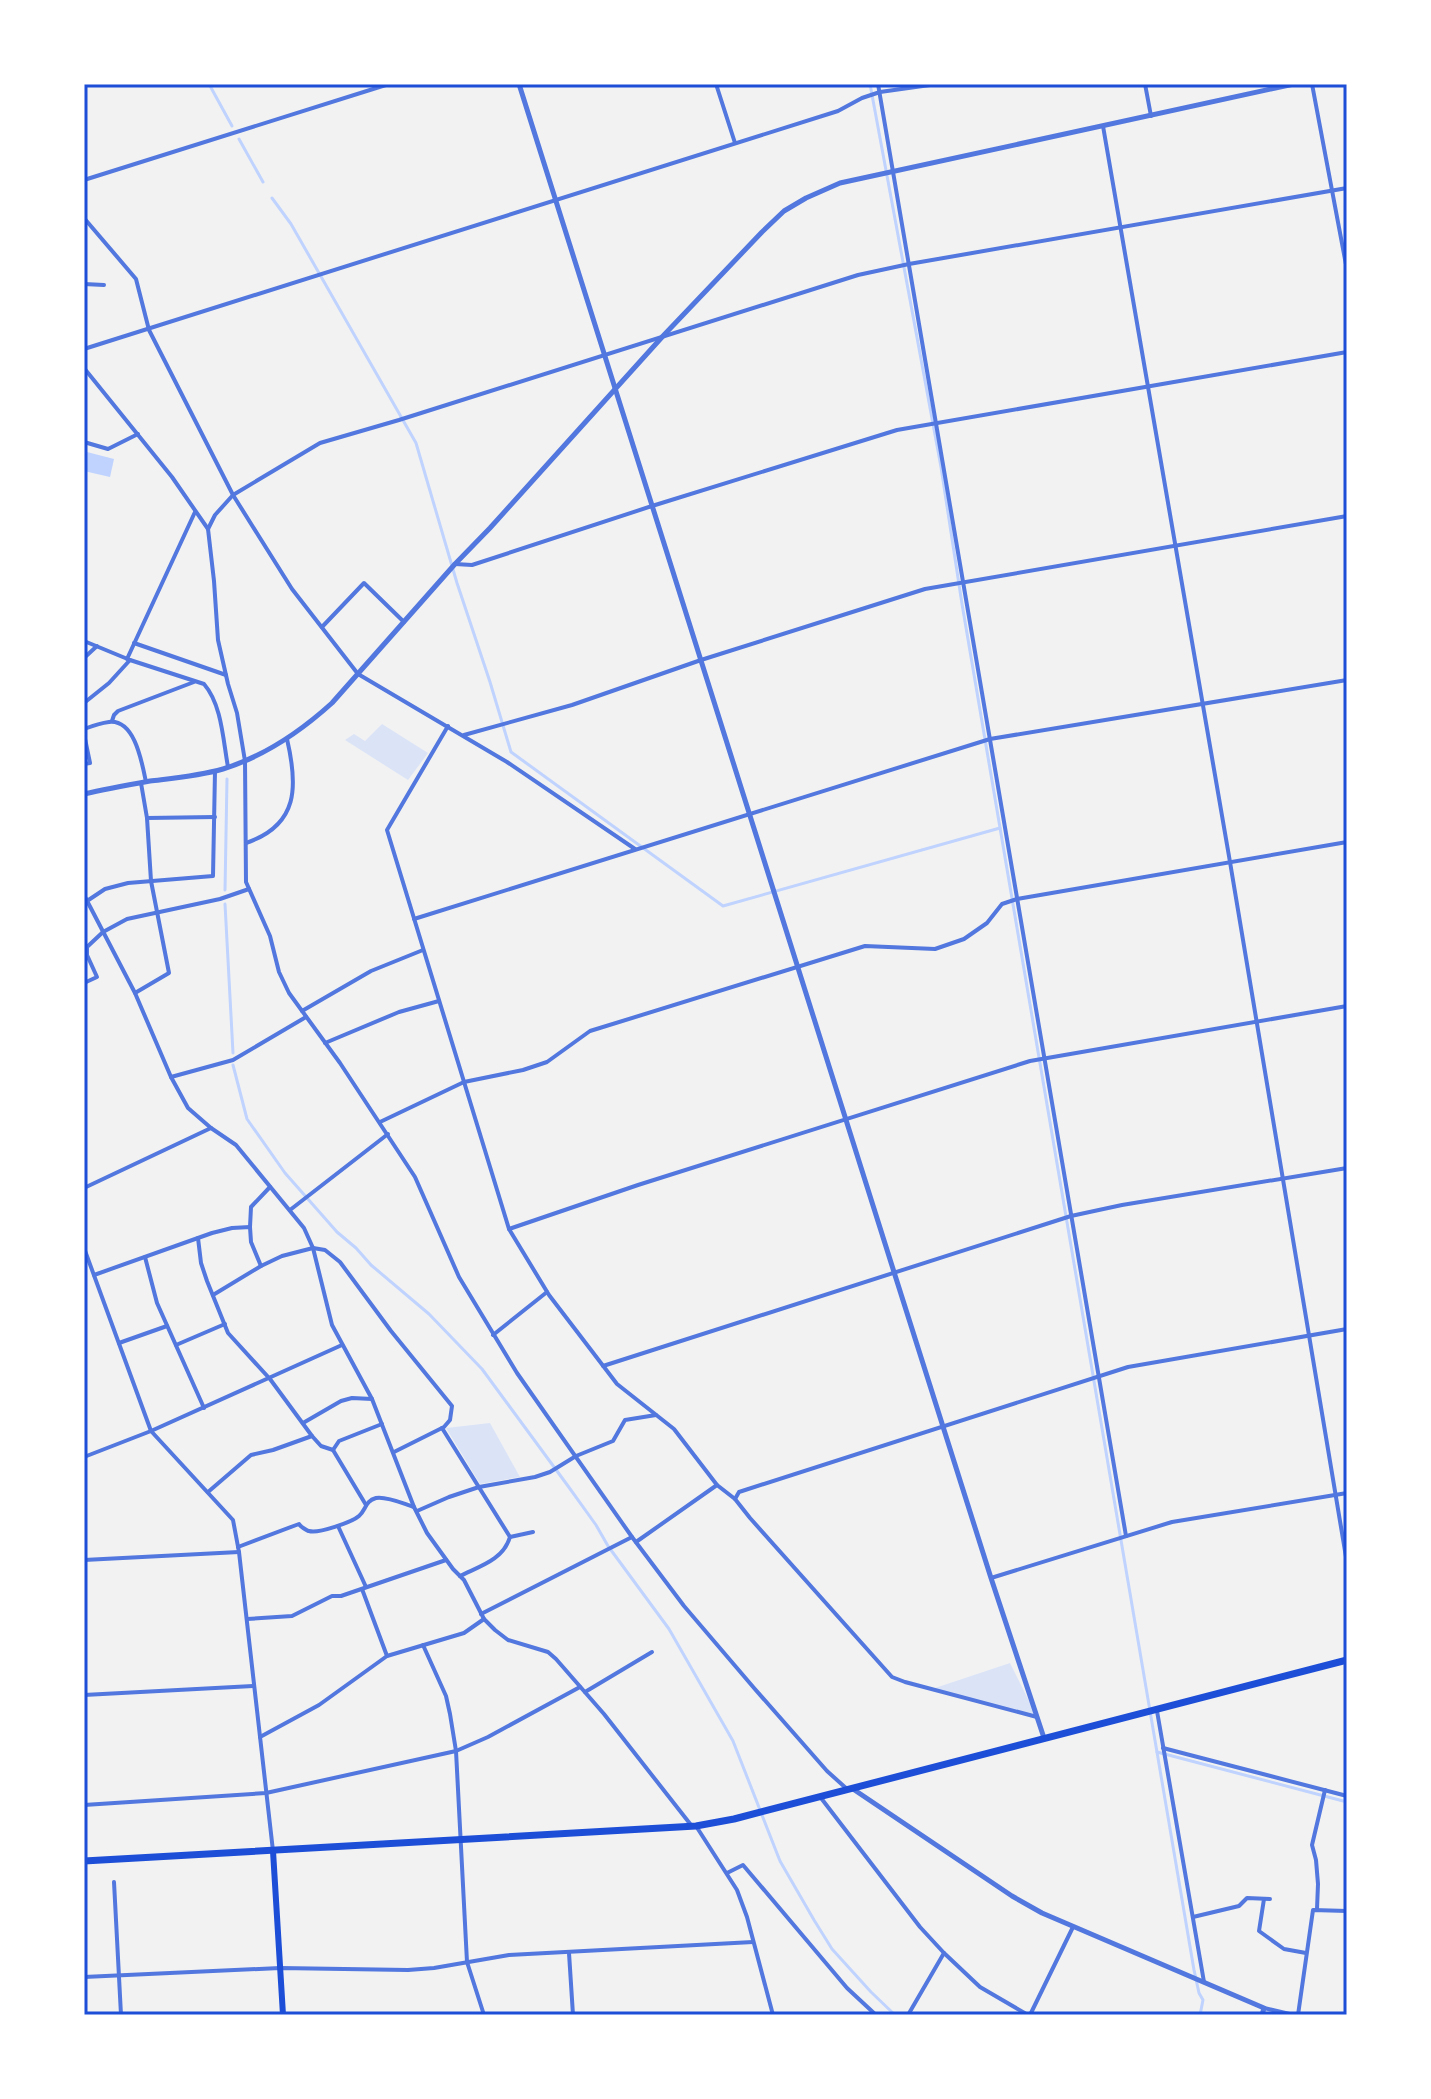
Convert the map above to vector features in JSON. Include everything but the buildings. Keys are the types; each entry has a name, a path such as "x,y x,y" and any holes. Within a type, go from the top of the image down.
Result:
{"highway":[{"path":"84,1861 694,1826 734,1819 1347,1660"}],"main road":[{"path":"273,1851 283,2015"}],"street":[{"path":"84,180 389,84"},
{"path":"519,84 942,1425 1044,1738"},
{"path":"716,84 735,143"},
{"path":"878,84 1126,1536"},
{"path":"84,349 838,111 880,92 937,84"},
{"path":"1145,84 1151,116"},
{"path":"84,794 215,771 245,761 287,739 332,703 663,336 762,232 784,211 806,198 840,183 1294,84"},
{"path":"1312,84 1347,270"},
{"path":"1103,126 1347,1563"},
{"path":"208,529 215,515 233,495 320,443 858,275 1347,188"},
{"path":"84,218 136,279 149,330 233,495 292,589 358,674 507,762 635,849"},
{"path":"84,284 104,285"},
{"path":"455,564 472,565 897,430 1347,352"},
{"path":"84,368 172,477 208,529 218,640 237,713 245,761 245,869 249,889 270,936 279,972 289,993 415,1177 459,1277 517,1373 684,1606 827,1771 1042,1913 1263,2012 1296,2015 1313,1910 1347,1911"},
{"path":"84,442 108,449 138,434"},
{"path":"84,703 109,683 128,659 196,511"},
{"path":"464,735 572,705 701,660 925,589 1347,516"},
{"path":"322,627 364,583 404,622"},
{"path":"84,641 204,684 217,707 228,767"},
{"path":"134,643 226,675"},
{"path":"84,658 97,645"},
{"path":"414,920 990,739 1347,680"},
{"path":"112,721 118,711 196,681"},
{"path":"84,764 90,763 84,730 112,721 121,724 140,753 151,881 169,973 135,993"},
{"path":"448,726 387,830 509,1229 547,1292 617,1384 674,1429 717,1485 735,1499 892,1677 1037,1717"},
{"path":"246,843 263,837 286,814 294,783 287,739"},
{"path":"215,771 213,876 128,883 86,898 135,993 171,1077 188,1108 236,1145 304,1228 313,1248 332,1325 383,1423 427,1533 464,1580 482,1617 508,1640 548,1652 585,1692 694,1826 737,1890 773,2015"},
{"path":"147,818 215,817"},
{"path":"380,1122 464,1082 547,1062 590,1031 865,946 940,948 964,939 987,923 1002,904 1017,899 1347,842"},
{"path":"84,983 97,977 87,955 87,947 103,932 127,919 220,899 249,889"},
{"path":"302,1011 371,971 423,950"},
{"path":"325,1043 399,1012 440,1001"},
{"path":"509,1229 846,1118 1045,1057 1347,1006"},
{"path":"171,1077 233,1060 306,1017"},
{"path":"84,1188 211,1128"},
{"path":"290,1210 388,1134"},
{"path":"603,1366 1071,1216 1347,1168"},
{"path":"261,1266 251,1242 251,1207 270,1187"},
{"path":"94,1275 198,1238 232,1228 250,1227"},
{"path":"198,1238 201,1263 228,1333 270,1379 312,1436 321,1446 333,1450 366,1505"},
{"path":"84,1248 151,1431 233,1520 273,1851"},
{"path":"213,1295 282,1256 313,1248 325,1250 340,1262 452,1406 450,1420 442,1428 394,1452"},
{"path":"145,1257 157,1303 204,1408"},
{"path":"493,1335 547,1292"},
{"path":"176,1345 225,1324"},
{"path":"119,1343 167,1326"},
{"path":"735,1499 739,1492 1128,1367 1347,1329"},
{"path":"84,1457 204,1408 342,1345"},
{"path":"303,1423 341,1401 372,1399"},
{"path":"84,1560 238,1549 299,1524 315,1532 338,1526 360,1516 371,1500 380,1497 416,1509 479,1487 550,1472 576,1456 613,1441 625,1420 656,1415"},
{"path":"333,1450 339,1441 383,1423"},
{"path":"442,1428 510,1537 501,1555 460,1576"},
{"path":"208,1492 251,1455 312,1436"},
{"path":"260,1737 319,1705 387,1656 464,1633 482,1617 634,1539 717,1485"},
{"path":"991,1578 1172,1522 1347,1493"},
{"path":"338,1526 364,1588 387,1656"},
{"path":"510,1537 533,1532"},
{"path":"247,1619 292,1616 332,1596 341,1596 446,1560"},
{"path":"423,1645 446,1696 456,1751 467,1962 484,2015"},
{"path":"585,1692 652,1652"},
{"path":"84,1695 254,1686"},
{"path":"84,1805 266,1793 456,1751 580,1687"},
{"path":"1157,1709 1204,1983"},
{"path":"1163,1748 1347,1796"},
{"path":"1317,1910 1318,1884 1312,1845 1325,1790"},
{"path":"819,1797 920,1927 944,1953 980,1987 1029,2015 1073,1927"},
{"path":"727,1873 743,1865 847,1988 876,2015"},
{"path":"114,1882 121,2015"},
{"path":"1193,1917 1239,1906 1247,1898 1267,1899 1259,1931 1284,1949 1307,1953"},
{"path":"84,1977 280,1968 408,1970 509,1955 753,1942"},
{"path":"569,1953 573,2015"},
{"path":"908,2015 944,1953"}],"shaded area":[{"path":"382,724 428,753 408,780 345,740 354,734 365,741"},
{"path":"490,1423 520,1477 480,1484 446,1428"},
{"path":"1010,1663 1037,1717 932,1689"}],"water":[{"path":"87,452 114,459 110,477 84,471"}],"waterway":[{"path":"209,84 232,126"},
{"path":"870,84 941,467 1194,1970 1203,2000 1200,2015"},
{"path":"239,139 263,182"},
{"path":"272,198 291,224 416,443 511,752 723,906 1000,828"},
{"path":"225,890 227,779"},
{"path":"225,904 233,1053"},
{"path":"233,1065 247,1119 285,1173 337,1232 429,1314 482,1369 669,1629 733,1741 780,1861 814,1920 832,1949 895,2015"},
{"path":"1157,1752 1347,1802"}]}
